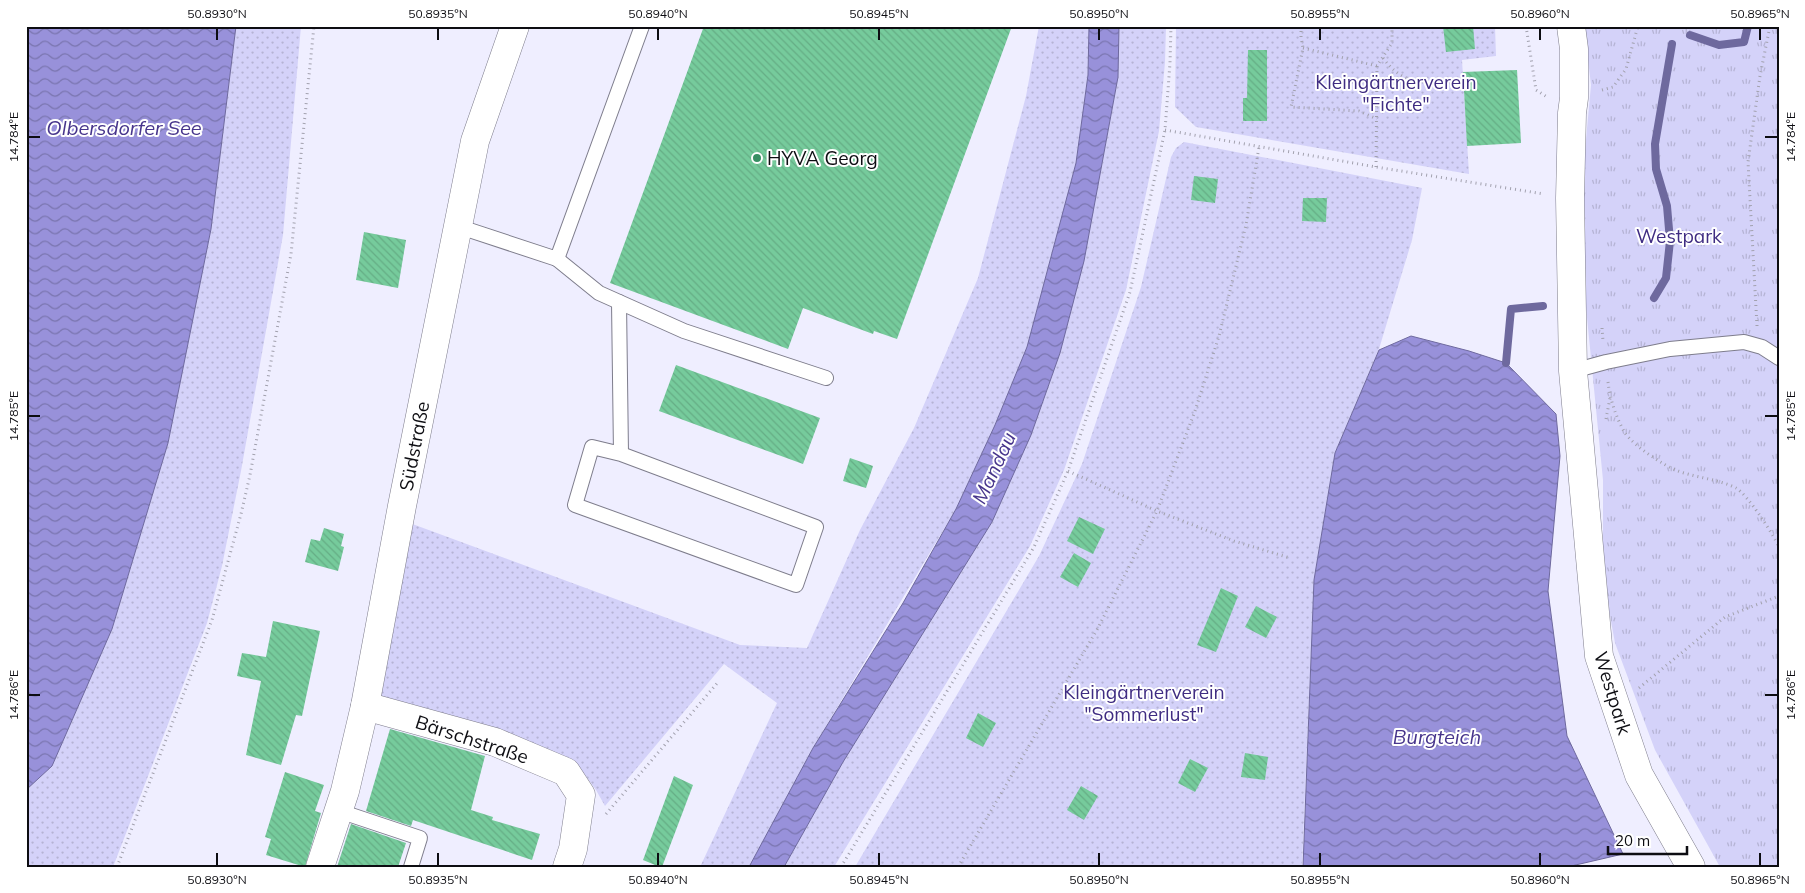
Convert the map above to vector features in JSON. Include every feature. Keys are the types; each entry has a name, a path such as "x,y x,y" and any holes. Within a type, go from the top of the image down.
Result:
{"street":[{"name":"Südstraße","path":"320,867 339,811 366,706 402,506 475,142 515,26"},
{"name":"Westpark","path":"1571,26 1574,49 1570,198 1573,371 1599,656 1639,775 1691,867"},
{"name":"Bärschstraße","path":"366,706 495,742 566,772 581,795 573,849 567,867"}],"lane":[{"path":"557,259 642,26"},
{"path":"457,226 557,259 599,294 684,330 826,378"},
{"path":"618,302 621,454"},
{"path":"1573,371 1670,349 1744,342 1762,347 1779,358"},
{"path":"592,447 621,454 816,527 796,585 575,504 592,447"},
{"path":"339,811 420,838 411,867"}],"path":[{"path":"117,867 212,620 241,514 291,254 314,26"},
{"path":"841,867 1034,548 1068,470 1130,292 1165,130 1171,26"},
{"path":"1301,26 1303,48 1291,107 1359,111 1377,119"},
{"path":"1376,167 1377,66 1392,43 1392,26"},
{"path":"1526,26 1536,90 1573,106 1613,87 1626,69 1638,26"},
{"path":"1758,334 1748,162 1760,76 1770,26"},
{"path":"1303,48 1377,66"},
{"path":"1383,58 1392,70 1408,80 1427,84 1455,83"},
{"path":"1165,130 1376,167 1570,198"},
{"path":"958,867 1098,628 1157,511 1195,411 1219,336 1246,225 1259,146"},
{"path":"1601,324 1610,397 1606,424"},
{"path":"1610,397 1626,434 1658,462 1678,471 1711,478 1738,489 1770,528 1779,547"},
{"path":"1068,470 1157,511 1234,541 1290,558"},
{"path":"1636,690 1725,617 1779,596"},
{"path":"577,825 599,822 719,681"}],"green space":[{"path":"236,26 301,26 283,235 222,566 207,623 113,867 26,867 26,790 52,766 112,629 168,443 211,229"},
{"path":"1039,26 1089,26 1088,75 1076,164 1027,347 995,425 956,509 813,748 749,867 700,867 777,703 724,664 605,806 580,768 546,749 379,697 407,522 740,645 807,648 860,530 914,428 978,278 1026,96"},
{"path":"1119,26 1166,26 1159,131 1126,290 1064,470 1030,546 834,867 784,867 843,762 992,522 1031,435 1060,353 1101,170 1118,77"},
{"name":"Kleingärtnerverein \"Fichte\"","path":"1176,26 1495,26 1496,56 1462,60 1469,174 1196,127 1175,107"},
{"name":"Westpark","path":"1584,26 1779,26 1779,867 1720,867 1655,750 1615,643 1603,578 1603,480 1578,226 1591,85"},
{"name":"Kleingärtnerverein \"Sommerlust\"","path":"1184,142 1422,188 1412,240 1379,349 1335,453 1314,580 1302,867 855,867 1039,556 1082,464 1141,287 1171,157 1176,148"}],"water":[{"name":"Olbersdorfer See","path":"26,26 236,26 211,229 168,443 112,629 52,766 26,790"},
{"name":"Mandau","path":"1089,26 1119,26 1118,77 1084,261 1060,353 1031,435 992,522 843,762 784,867 749,867 813,748 903,603 956,509 995,425 1027,347 1076,163 1088,75"},
{"name":"Burgteich","path":"1411,336 1506,363 1556,414 1560,456 1548,591 1567,736 1623,854 1567,867 1303,867 1314,580 1335,453 1379,350"}],"building":[{"name":"HYVA Georg","path":"704,26 1012,26 897,339 874,331 873,334 803,308 788,349 610,283"},
{"path":"1443,26 1473,26 1475,49 1446,52"},
{"path":"1248,50 1267,50 1267,121 1243,121 1243,98 1247,98"},
{"path":"1517,70 1521,143 1467,146 1463,72"},
{"path":"1194,176 1218,179 1215,203 1191,200"},
{"path":"1303,198 1327,198 1326,222 1302,221"},
{"path":"364,232 406,240 398,288 356,280"},
{"path":"676,365 820,418 803,464 659,411"},
{"path":"850,458 873,466 866,488 843,481"},
{"path":"1079,517 1105,529 1093,554 1067,541"},
{"path":"324,528 344,534 341,546 344,547 338,571 305,562 311,539 320,541"},
{"path":"1074,553 1091,563 1078,587 1060,577"},
{"path":"1221,588 1238,596 1216,652 1197,645"},
{"path":"1256,606 1277,617 1266,638 1245,627"},
{"path":"273,621 320,631 302,716 296,715 281,765 246,755 261,681 237,676 242,653 266,657"},
{"path":"978,713 996,723 983,747 966,738"},
{"path":"390,729 485,756 471,810 493,817 492,820 540,834 532,860 413,820 411,826 366,811"},
{"path":"1245,753 1268,757 1265,780 1241,777"},
{"path":"1190,759 1208,768 1195,792 1178,783"},
{"path":"285,772 324,785 315,811 321,813 305,867 266,855 271,839 265,837"},
{"path":"674,776 693,785 662,867 660,867 643,860"},
{"path":"1081,786 1098,796 1084,820 1067,810"},
{"path":"351,824 406,843 398,867 337,867"}],"waterway":[{"path":"1690,35 1719,45 1744,42 1748,26"},
{"path":"1654,298 1666,278 1670,241 1667,206 1656,169 1655,144 1672,44"},
{"path":"1506,363 1511,309 1543,306"}],"place":[{"name":"HYVA Georg","path":"757,158"}]}
